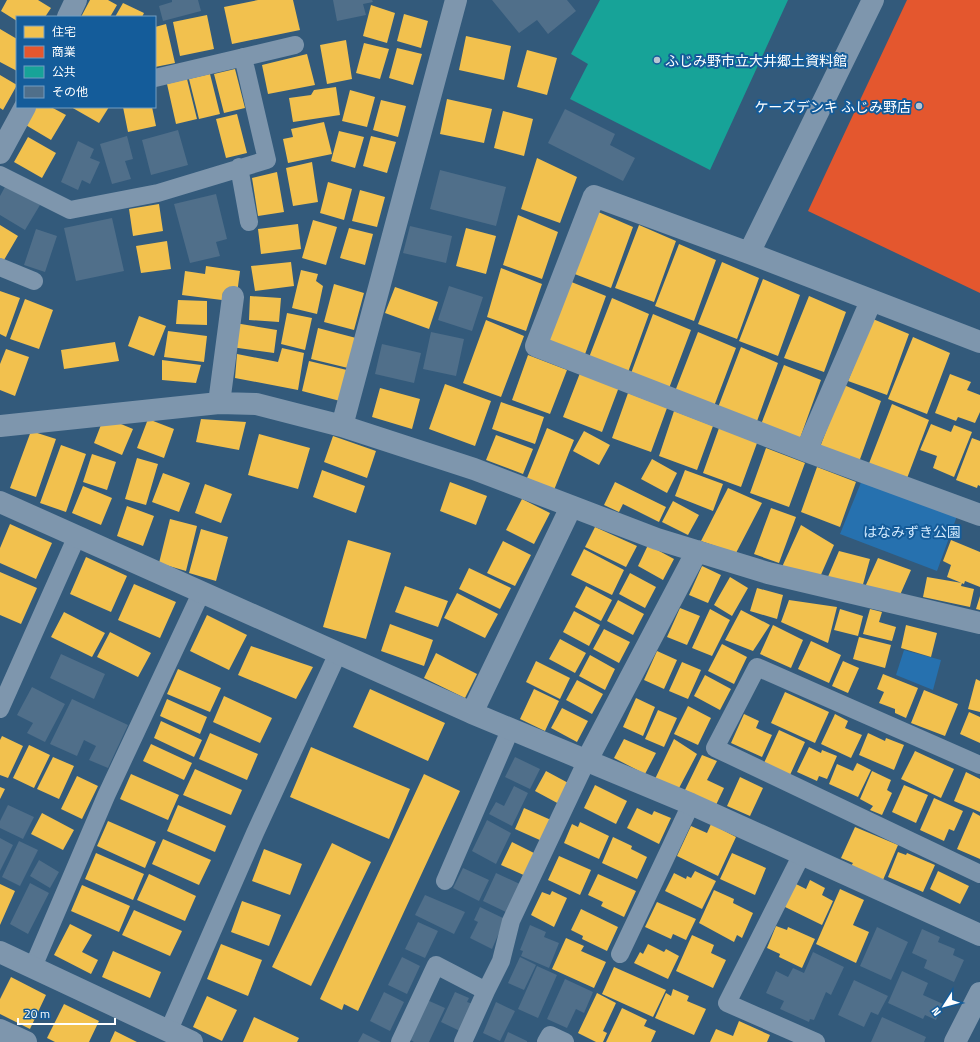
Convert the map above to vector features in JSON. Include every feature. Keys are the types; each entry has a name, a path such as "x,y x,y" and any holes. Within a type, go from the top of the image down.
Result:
{"street":[{"path":"68,16 76,0"},
{"path":"342,426 456,0"},
{"path":"750,253 874,0"},
{"path":"0,153 5,131 24,108"},
{"path":"980,342 750,253 594,196 536,346 806,451 980,515"},
{"path":"218,403 233,297"},
{"path":"806,451 871,301"},
{"path":"0,426 218,403 256,404 342,426 474,469 657,539 697,552 768,573 980,623"},
{"path":"0,502 472,713 692,804 980,935"},
{"path":"472,713 572,507"},
{"path":"587,760 697,552"},
{"path":"0,952 192,1042"},
{"path":"955,1042 980,993"},
{"path":"0,1030 26,1042"}],"lane":[{"path":"156,78 295,45"},
{"path":"0,175 70,210 158,193 266,160 243,57"},
{"path":"239,167 250,222"},
{"path":"0,267 34,281"},
{"path":"0,709 77,536"},
{"path":"33,967 106,796 201,593"},
{"path":"169,1030 255,833 338,653"},
{"path":"980,765 757,667 715,748 980,874"},
{"path":"445,881 511,728"},
{"path":"463,1042 501,961 511,921 587,760"},
{"path":"620,954 692,804"},
{"path":"802,854 727,1003 816,1042"},
{"path":"400,1042 436,965 486,991"},
{"path":"546,1042 550,1035 565,1042"}],"green space":[{"name":"はなみずき公園","path":"862,480 957,516 937,571 840,534"},
{"path":"904,650 941,660 933,690 896,675"}],"building: 住宅":[{"path":"7,0 38,0 51,8 46,16 16,16 16,20 1,11"},
{"path":"90,0 108,0 117,5 111,16 82,16"},
{"path":"258,0 293,0 300,30 232,44 224,7"},
{"path":"123,3 144,13 142,16 116,16"},
{"path":"371,5 395,13 387,43 363,36"},
{"path":"404,14 428,21 421,48 397,41"},
{"path":"207,15 214,49 180,56 173,22"},
{"path":"166,24 175,63 156,67 156,27"},
{"path":"0,29 16,38 16,70 0,62"},
{"path":"466,36 511,46 504,80 459,70"},
{"path":"346,40 352,79 327,84 320,45"},
{"path":"364,43 389,49 380,79 356,73"},
{"path":"397,48 422,54 413,85 389,78"},
{"path":"527,50 557,58 547,95 517,87"},
{"path":"307,54 315,85 268,94 262,65"},
{"path":"235,69 245,108 224,113 214,74"},
{"path":"210,74 220,114 199,119 189,79"},
{"path":"0,75 16,84 16,87 3,110 0,108"},
{"path":"187,79 197,119 176,124 167,84"},
{"path":"336,87 340,115 293,122 289,98 311,95 314,90"},
{"path":"350,90 375,97 367,127 342,121"},
{"path":"447,99 492,109 484,143 440,134"},
{"path":"381,100 406,106 398,137 373,130"},
{"path":"33,108 53,108 66,115 51,140 24,124"},
{"path":"73,108 108,108 99,123"},
{"path":"123,108 152,108 156,126 128,132"},
{"path":"503,111 533,119 524,156 494,148"},
{"path":"237,114 247,153 226,158 216,119"},
{"path":"324,122 332,154 288,163 283,139 293,137 291,129"},
{"path":"339,131 364,137 355,168 331,161"},
{"path":"371,136 396,142 387,173 363,166"},
{"path":"28,137 56,153 42,178 14,162"},
{"path":"537,158 577,177 560,223 521,209"},
{"path":"312,162 318,202 293,206 286,168"},
{"path":"277,172 284,212 258,216 252,178"},
{"path":"328,182 352,189 344,220 320,213"},
{"path":"360,190 385,197 377,227 352,221"},
{"path":"159,204 163,231 133,236 129,209"},
{"path":"596,211 633,227 611,288 572,273"},
{"path":"518,215 558,232 542,279 503,265"},
{"path":"313,220 337,227 326,265 302,258"},
{"path":"298,224 301,249 261,254 258,229"},
{"path":"0,225 18,236 4,260 0,258"},
{"path":"639,225 676,241 654,302 615,288"},
{"path":"349,228 373,234 365,265 340,258"},
{"path":"466,228 496,236 486,274 456,266"},
{"path":"167,241 171,269 141,273 136,246"},
{"path":"679,244 716,260 694,321 655,306"},
{"path":"291,262 294,286 255,291 251,266"},
{"path":"722,262 759,278 737,339 698,324"},
{"path":"206,266 240,271 237,294 223,292 222,300 182,295 185,271 205,274"},
{"path":"501,268 542,284 526,331 487,317"},
{"path":"301,270 318,274 316,281 323,286 317,314 292,308"},
{"path":"763,279 800,295 778,356 739,341"},
{"path":"569,281 606,296 584,357 545,343"},
{"path":"334,284 364,293 354,330 324,322"},
{"path":"395,287 438,302 429,329 385,313"},
{"path":"0,291 20,298 6,337 0,334"},
{"path":"250,296 281,298 279,322 249,320"},
{"path":"809,296 846,312 824,372 784,358"},
{"path":"612,298 649,314 627,375 588,360"},
{"path":"25,299 53,310 39,349 10,339"},
{"path":"178,300 207,301 207,325 176,324"},
{"path":"287,313 312,318 305,350 281,344"},
{"path":"653,314 691,330 668,391 630,376"},
{"path":"139,316 166,326 154,356 128,346"},
{"path":"873,319 909,334 887,395 848,381"},
{"path":"486,320 524,336 501,397 463,383"},
{"path":"235,323 277,330 274,353 231,347"},
{"path":"318,328 356,338 348,368 311,359"},
{"path":"168,331 207,336 204,362 164,357"},
{"path":"698,332 736,348 713,409 674,394"},
{"path":"913,337 950,353 927,414 888,399"},
{"path":"115,342 119,361 64,369 61,350"},
{"path":"741,347 778,363 756,424 717,410"},
{"path":"282,348 304,353 298,390 235,378 237,354 278,362"},
{"path":"6,349 29,357 15,396 0,390 0,364"},
{"path":"528,355 567,370 550,414 512,400"},
{"path":"162,360 201,365 196,383 162,380"},
{"path":"309,361 347,370 340,401 302,391"},
{"path":"784,365 821,380 799,441 760,427"},
{"path":"580,373 619,387 602,432 563,417"},
{"path":"950,374 971,382 967,390 980,395 980,412 975,423 958,417 956,421 935,413"},
{"path":"445,384 491,401 475,446 429,429"},
{"path":"844,385 881,401 859,462 820,447"},
{"path":"380,388 420,399 412,429 372,417"},
{"path":"628,393 667,408 651,452 612,438"},
{"path":"501,402 544,417 535,444 492,429"},
{"path":"892,404 929,420 906,481 868,466"},
{"path":"674,411 713,426 697,470 659,456"},
{"path":"104,417 133,429 122,455 94,443"},
{"path":"148,419 174,429 164,458 137,448"},
{"path":"201,419 246,422 239,450 196,442"},
{"path":"931,424 951,432 954,425 972,432 954,477 933,468 937,456 920,450"},
{"path":"547,428 574,440 554,490 527,478"},
{"path":"719,428 757,443 741,487 703,473"},
{"path":"31,431 56,439 36,497 10,488"},
{"path":"584,431 610,445 599,465 573,451"},
{"path":"259,434 310,448 298,489 248,475"},
{"path":"496,435 533,449 523,474 486,460"},
{"path":"333,436 376,451 367,478 324,462"},
{"path":"972,438 980,441 980,486 978,485 977,488 956,480"},
{"path":"61,445 86,454 66,512 40,503"},
{"path":"766,448 805,463 789,507 750,493"},
{"path":"92,454 116,462 107,490 83,482"},
{"path":"137,458 158,464 146,505 125,499"},
{"path":"652,459 677,473 667,493 641,479"},
{"path":"817,467 856,482 840,527 801,512"},
{"path":"322,470 365,486 356,513 313,497"},
{"path":"685,470 723,484 713,511 675,496"},
{"path":"163,473 190,483 179,512 152,502"},
{"path":"450,482 487,496 476,525 440,511"},
{"path":"615,482 666,507 659,522 623,504 619,512 604,505"},
{"path":"205,484 232,494 221,523 195,513"},
{"path":"83,486 112,498 101,525 72,513"},
{"path":"728,488 762,503 736,553 701,541"},
{"path":"522,499 550,513 534,544 506,530"},
{"path":"673,501 699,515 688,535 662,522"},
{"path":"127,506 154,516 143,546 117,536"},
{"path":"771,508 796,517 779,563 754,554"},
{"path":"170,519 197,526 186,571 159,563"},
{"path":"10,524 52,543 36,579 0,563 0,548"},
{"path":"801,525 834,545 820,577 782,567"},
{"path":"595,527 637,546 626,567 585,547"},
{"path":"201,529 228,537 216,581 189,573"},
{"path":"348,540 391,553 366,639 323,627"},
{"path":"951,540 980,552 980,587 965,581 964,584 947,577 951,565 943,561"},
{"path":"503,541 531,555 515,586 487,573"},
{"path":"648,545 674,559 663,580 638,566"},
{"path":"584,549 624,570 612,595 571,575"},
{"path":"839,551 870,559 862,588 827,579"},
{"path":"86,557 127,576 111,612 70,594"},
{"path":"878,558 911,570 900,595 865,587"},
{"path":"702,566 721,575 708,603 689,595"},
{"path":"469,568 511,588 500,609 459,589"},
{"path":"0,572 37,588 21,624 0,615"},
{"path":"630,573 656,587 645,608 619,594"},
{"path":"730,577 748,588 732,616 714,605"},
{"path":"927,577 962,583 961,586 974,589 970,607 923,597"},
{"path":"134,584 176,602 160,638 118,620"},
{"path":"405,586 448,601 438,627 395,612"},
{"path":"586,586 612,600 601,621 575,607"},
{"path":"757,588 783,595 777,619 750,611"},
{"path":"457,593 498,614 485,638 444,618"},
{"path":"980,596 980,610 976,609"},
{"path":"618,600 644,614 633,635 607,621"},
{"path":"789,600 837,607 828,643 781,622"},
{"path":"680,608 700,616 687,645 667,637"},
{"path":"710,609 730,620 712,656 692,648"},
{"path":"840,609 863,616 858,636 834,630"},
{"path":"870,609 882,612 879,622 896,627 892,641 863,634"},
{"path":"741,610 770,625 753,651 725,640"},
{"path":"574,611 600,625 589,646 563,632"},
{"path":"64,612 105,633 92,657 51,637"},
{"path":"207,615 247,635 229,670 190,651"},
{"path":"390,624 433,640 424,666 381,651"},
{"path":"773,625 803,640 791,668 760,654"},
{"path":"906,625 937,633 931,657 901,648"},
{"path":"604,629 630,642 619,663 593,649"},
{"path":"110,632 151,653 138,677 97,657"},
{"path":"859,637 891,645 885,668 853,659"},
{"path":"560,639 586,653 575,673 549,659"},
{"path":"811,641 841,655 829,683 798,669"},
{"path":"722,644 747,657 734,684 708,671"},
{"path":"251,646 313,667 296,699 238,675"},
{"path":"657,651 677,660 664,689 644,680"},
{"path":"436,653 477,674 465,698 424,678"},
{"path":"590,655 615,669 605,690 579,676"},
{"path":"536,661 570,678 560,699 526,682"},
{"path":"843,661 859,668 848,693 832,686"},
{"path":"682,662 701,670 688,699 669,691"},
{"path":"178,669 221,688 210,712 167,694"},
{"path":"883,674 918,688 906,718 895,713 895,709 879,703 884,692 877,689"},
{"path":"705,675 731,689 720,710 694,696"},
{"path":"976,679 980,681 980,712 968,709"},
{"path":"577,680 603,694 592,714 566,700"},
{"path":"370,689 445,723 428,761 353,727"},
{"path":"534,689 559,701 545,731 520,719"},
{"path":"924,690 958,704 945,736 911,723"},
{"path":"785,692 829,712 815,743 771,723"},
{"path":"224,696 272,718 260,743 213,722"},
{"path":"636,698 655,707 643,736 623,727"},
{"path":"167,699 207,717 200,734 160,716"},
{"path":"688,706 711,718 698,745 674,734"},
{"path":"562,708 588,721 577,742 551,728"},
{"path":"658,710 677,718 664,747 645,739"},
{"path":"969,712 980,717 980,743 960,734"},
{"path":"744,714 759,721 756,728 772,735 762,757 731,743"},
{"path":"835,714 848,721 845,728 862,735 851,758 821,744"},
{"path":"161,721 202,740 194,757 154,738"},
{"path":"779,730 805,742 790,775 764,763"},
{"path":"210,733 258,754 247,780 199,759"},
{"path":"868,733 885,741 886,738 904,745 894,770 859,755"},
{"path":"2,736 23,746 8,778 0,775 0,740"},
{"path":"624,739 656,753 645,774 614,758"},
{"path":"674,739 697,754 678,790 655,779"},
{"path":"151,744 192,763 184,780 143,761"},
{"path":"29,745 50,755 34,788 13,778"},
{"path":"311,747 410,789 389,839 290,797"},
{"path":"809,747 821,753 822,750 837,756 827,779 819,776 817,781 797,772"},
{"path":"915,751 954,769 941,798 901,779"},
{"path":"702,755 717,761 707,780 724,788 716,805 685,790"},
{"path":"53,757 74,766 59,799 37,789"},
{"path":"857,763 871,770 858,797 829,784 837,764 853,771"},
{"path":"195,769 242,790 231,815 183,795"},
{"path":"546,771 572,785 561,805 535,791"},
{"path":"872,771 891,780 887,790 892,793 882,815 870,810 873,806 860,799"},
{"path":"966,772 980,779 980,812 954,801"},
{"path":"131,774 179,795 168,820 120,799"},
{"path":"424,774 460,791 358,1011 344,1004 342,1010 320,999"},
{"path":"77,776 98,786 82,819 61,809"},
{"path":"740,777 763,788 750,816 727,806"},
{"path":"595,785 627,801 616,824 584,808"},
{"path":"904,785 928,795 916,823 892,812"},
{"path":"0,787 5,789 0,799"},
{"path":"934,798 963,811 954,831 949,829 944,841 920,830"},
{"path":"178,805 226,826 215,852 167,831"},
{"path":"524,808 551,820 542,841 515,829"},
{"path":"637,808 652,815 654,811 671,818 659,844 627,828"},
{"path":"973,812 980,816 980,859 957,849"},
{"path":"42,813 74,830 63,850 31,834"},
{"path":"108,821 156,842 145,868 97,846"},
{"path":"580,822 609,836 599,859 564,843 572,824 578,827"},
{"path":"711,824 736,837 718,876 677,856 691,826 707,833"},
{"path":"855,827 898,845 883,880 851,866 853,863 841,858"},
{"path":"613,837 632,846 631,849 647,857 637,879 602,863"},
{"path":"163,839 211,860 199,885 152,864"},
{"path":"512,842 538,855 528,877 501,865"},
{"path":"332,843 371,862 311,986 272,967"},
{"path":"264,849 302,864 290,895 252,881"},
{"path":"898,852 906,855 907,853 935,865 923,892 888,877"},
{"path":"96,853 144,874 133,900 85,879"},
{"path":"732,853 766,868 755,895 720,879"},
{"path":"559,856 591,870 580,895 548,880"},
{"path":"695,871 716,881 702,909 665,891 674,873 686,879 687,876 691,878"},
{"path":"938,871 969,886 960,904 930,889"},
{"path":"149,874 196,896 185,921 137,900"},
{"path":"598,874 636,891 624,917 601,906 603,902 588,895"},
{"path":"810,880 825,888 822,895 833,901 822,925 783,906 794,883 806,889"},
{"path":"0,884 15,891 0,925"},
{"path":"82,885 130,906 119,932 71,911"},
{"path":"840,889 864,900 853,925 869,932 856,963 816,944"},
{"path":"714,890 734,899 733,903 753,913 742,938 737,935 734,942 699,923"},
{"path":"552,891 567,898 554,927 531,915 542,892 550,895"},
{"path":"242,901 281,915 269,946 231,932"},
{"path":"657,902 696,919 686,940 673,934 671,939 645,927"},
{"path":"581,909 618,927 607,951 582,939 583,936 571,930"},
{"path":"134,910 182,931 170,956 122,935"},
{"path":"70,924 92,935 82,952 98,960 91,974 54,955"},
{"path":"776,926 787,930 788,927 815,939 802,968 779,957 780,954 767,948"},
{"path":"692,935 714,945 711,953 726,960 713,988 676,971"},
{"path":"566,938 584,946 581,951 606,962 594,988 552,969"},
{"path":"221,944 262,960 248,996 207,979"},
{"path":"648,944 664,952 666,949 679,956 668,979 634,963 640,952 643,954"},
{"path":"113,951 161,972 150,998 102,977"},
{"path":"614,967 666,990 653,1017 602,994"},
{"path":"11,977 46,995 30,1029 0,1014 0,999"},
{"path":"673,989 689,996 687,1001 706,1009 694,1035 655,1018 666,993 671,996"},
{"path":"597,993 616,1003 603,1031 607,1033 603,1042 596,1042 578,1033"},
{"path":"207,996 237,1010 222,1041 193,1027"},
{"path":"64,1004 99,1021 89,1042 55,1042 47,1038"},
{"path":"622,1008 647,1020 644,1026 656,1031 651,1042 606,1042"},
{"path":"254,1017 299,1038 297,1042 243,1042"},
{"path":"739,1021 770,1035 767,1042 710,1042 716,1029 733,1036"},
{"path":"115,1031 137,1042 110,1042"}],"building: 商業":[{"name":"ケーズデンキ ふじみ野店","path":"907,0 980,0 980,293 808,211"}],"building: 公共":[{"path":"600,0 788,0 710,170 570,99 588,64 571,54"}],"building: その他":[{"path":"172,0 198,0 201,11 163,21 159,6 172,2"},
{"path":"333,0 372,0 373,2 363,4 366,15 337,21"},
{"path":"492,0 567,0 576,11 548,34 537,20 519,33"},
{"path":"565,109 615,134 610,145 635,158 623,181 548,143"},
{"path":"178,130 188,165 151,175 142,140"},
{"path":"127,136 133,159 125,161 131,179 112,184 100,144"},
{"path":"78,141 94,149 90,158 100,162 90,184 82,180 78,190 61,182"},
{"path":"440,170 506,187 496,226 430,209"},
{"path":"6,185 40,205 25,230 0,215 0,196"},
{"path":"216,194 227,239 216,242 220,256 190,263 174,204"},
{"path":"112,218 124,271 76,281 64,228"},
{"path":"410,226 452,236 446,263 403,253"},
{"path":"36,229 57,236 45,272 24,265"},
{"path":"449,286 483,297 472,331 438,320"},
{"path":"431,332 464,339 456,376 423,369"},
{"path":"382,344 421,353 414,383 375,374"},
{"path":"61,654 105,674 94,699 50,678"},
{"path":"32,687 65,704 45,742 27,733 33,723 17,715"},
{"path":"72,699 128,725 108,768 89,760 96,746 84,740 77,756 50,744"},
{"path":"515,757 540,769 530,789 505,777"},
{"path":"514,786 528,793 512,826 489,814 496,802 504,806"},
{"path":"8,805 34,817 23,839 0,828 0,821"},
{"path":"487,820 511,833 496,864 472,851"},
{"path":"0,838 13,845 0,871"},
{"path":"19,841 38,850 20,886 2,877"},
{"path":"39,860 59,872 50,888 30,876"},
{"path":"463,868 489,880 479,901 453,888"},
{"path":"496,873 522,885 508,913 483,901"},
{"path":"30,883 49,893 28,934 10,924"},
{"path":"425,895 465,912 454,934 415,915"},
{"path":"480,907 505,919 492,949 470,938 478,922 474,920"},
{"path":"418,922 438,931 425,958 405,949"},
{"path":"530,925 546,932 544,937 559,943 549,968 521,956 523,951 520,950"},
{"path":"877,927 908,942 891,980 860,966"},
{"path":"922,929 940,937 938,942 955,949 953,955 964,960 954,982 924,968 927,960 912,953"},
{"path":"813,952 844,967 831,995 826,992 814,1020 810,1019 809,1022 780,1009 784,1001 766,993 776,971 788,977 793,968 804,973"},
{"path":"402,957 420,966 407,994 388,985"},
{"path":"520,957 536,965 524,990 508,983"},
{"path":"537,966 557,975 538,1018 518,1009"},
{"path":"902,971 928,983 923,995 943,1004 936,1020 925,1015 923,1019 888,1003"},
{"path":"565,979 593,992 584,1013 576,1009 567,1028 547,1019"},
{"path":"854,980 888,996 878,1015 871,1012 864,1027 838,1015"},
{"path":"384,992 404,1002 390,1031 370,1021"},
{"path":"455,992 469,998 467,1002 473,1004 460,1031 441,1022"},
{"path":"427,1000 445,1008 429,1042 414,1042 409,1039"},
{"path":"496,1002 515,1011 500,1041 483,1033"},
{"path":"882,1017 926,1037 924,1042 871,1042"},
{"path":"508,1032 527,1041 527,1042 504,1042"},
{"path":"363,1033 381,1042 358,1042"}],"place":[{"name":"ふじみ野市立大井郷土資料館","path":"657,60"},
{"name":"ケーズデンキ ふじみ野店","path":"919,106"}]}
